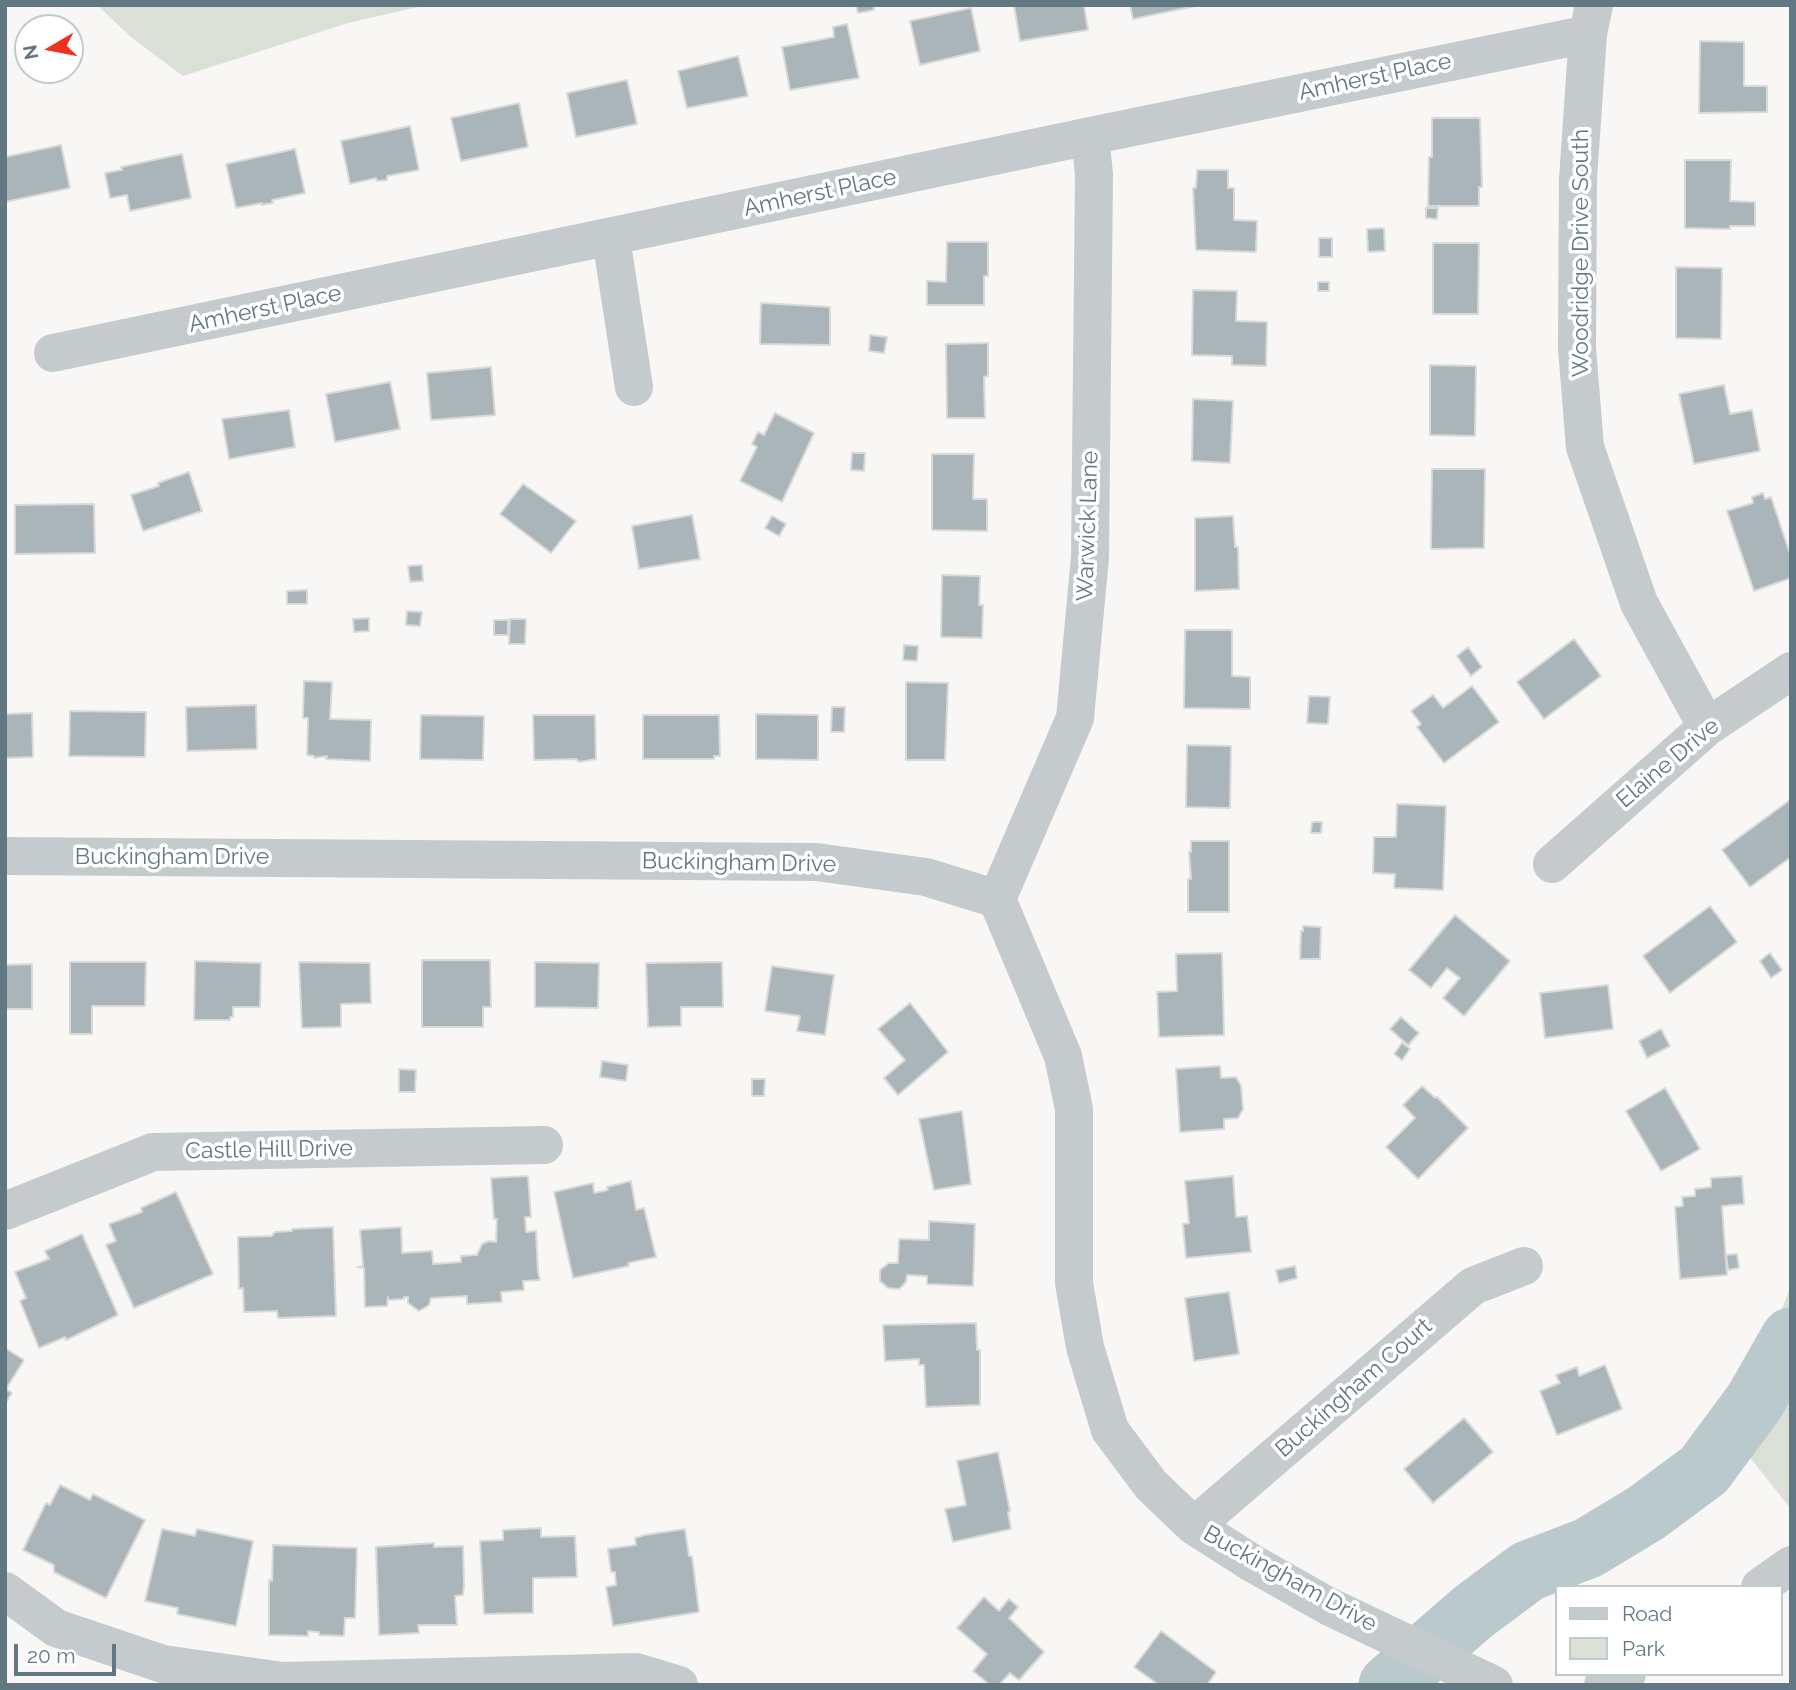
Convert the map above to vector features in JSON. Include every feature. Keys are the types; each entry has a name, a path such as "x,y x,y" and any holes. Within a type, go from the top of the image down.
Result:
{"street":[{"name":"Amherst Place","path":"53,353 1090,135 1591,20"},
{"name":"Woodridge Drive South","path":"1591,20 1578,179 1577,348 1586,447 1639,603 1707,727"},
{"name":"Warwick Lane","path":"997,900 1075,718 1090,557 1094,174 1090,135"},
{"path":"611,237 635,387"},
{"name":"Elaine Drive","path":"1552,864 1707,727 1791,671"},
{"name":"Buckingham Drive","path":"5,856 816,862 926,877 997,900 1063,1056 1074,1109 1074,1283 1085,1347 1110,1430 1151,1485 1194,1526 1328,1606 1494,1685"},
{"name":"Castle Hill Drive","path":"5,1211 153,1152 544,1145"},
{"name":"Buckingham Court","path":"1194,1526 1473,1286 1524,1266"},
{"path":"1763,1585 1791,1565"},
{"path":"5,1591 56,1628 162,1675 283,1681 636,1672 679,1685"},
{"path":"1603,1685 1623,1676"}],"green space":[{"path":"97,5 427,5 348,23 183,76 132,38"},
{"path":"1791,1286 1791,1509 1732,1435"}],"building":[{"path":"856,5 873,5 874,10 858,13"},
{"path":"1014,5 1084,5 1088,30 1020,41"},
{"path":"1130,5 1200,5 1133,19"},
{"path":"971,8 980,51 920,65 910,21"},
{"path":"847,24 859,78 790,90 782,47 834,37 833,27"},
{"path":"1700,41 1744,42 1744,86 1767,86 1767,112 1699,113"},
{"path":"738,56 748,96 687,108 678,71"},
{"path":"627,80 637,124 576,137 567,93"},
{"path":"519,103 528,147 461,161 451,118"},
{"path":"1432,118 1480,118 1482,187 1479,187 1479,206 1428,206"},
{"path":"410,126 419,170 387,176 387,180 377,181 376,178 350,184 341,141"},
{"path":"61,145 70,188 5,202 5,157"},
{"path":"295,149 305,193 272,200 273,203 236,208 226,164"},
{"path":"182,154 191,198 130,211 127,195 110,198 105,173"},
{"path":"1685,160 1731,160 1730,201 1755,202 1755,226 1730,226 1730,229 1685,228"},
{"path":"1197,170 1228,170 1228,188 1234,188 1234,220 1257,221 1256,252 1196,250 1193,188 1196,188"},
{"path":"1426,208 1438,208 1437,219 1426,218"},
{"path":"1384,228 1385,251 1368,252 1367,229"},
{"path":"1319,238 1332,238 1332,257 1319,257"},
{"path":"947,242 988,242 988,276 984,276 984,305 927,305 927,281 946,282"},
{"path":"1433,243 1479,243 1478,314 1433,314"},
{"path":"1676,267 1722,268 1721,339 1676,338"},
{"path":"1318,282 1329,282 1329,291 1318,291"},
{"path":"1193,290 1237,291 1236,321 1267,322 1266,366 1232,365 1232,356 1192,355"},
{"path":"761,303 830,307 830,345 760,344"},
{"path":"870,335 887,337 884,353 869,351"},
{"path":"988,343 988,376 984,377 985,418 947,418 946,344"},
{"path":"1430,365 1476,366 1475,436 1430,435"},
{"path":"491,367 495,415 431,420 427,373"},
{"path":"390,382 400,429 335,442 326,394"},
{"path":"1724,385 1730,414 1752,410 1760,451 1694,464 1679,394"},
{"path":"1193,399 1233,401 1230,463 1192,461"},
{"path":"289,410 295,447 229,459 222,419"},
{"path":"775,413 814,433 782,502 740,481 757,447 752,444 758,432 764,435"},
{"path":"852,453 865,453 864,471 851,470"},
{"path":"932,454 974,454 973,499 987,499 987,531 932,530"},
{"path":"1432,469 1485,469 1484,548 1431,549"},
{"path":"189,472 202,511 143,531 131,495"},
{"path":"523,484 576,521 551,553 500,514"},
{"path":"1763,493 1765,499 1771,497 1791,557 1791,578 1754,591 1727,511 1753,503 1752,497"},
{"path":"94,504 95,553 15,554 15,505"},
{"path":"692,515 700,559 639,569 632,526"},
{"path":"772,516 786,524 779,536 765,528"},
{"path":"1233,516 1235,547 1238,547 1239,589 1195,591 1195,518"},
{"path":"422,565 423,581 410,582 408,566"},
{"path":"942,575 980,576 982,638 941,637"},
{"path":"307,590 307,604 287,604 287,591"},
{"path":"407,611 422,612 420,626 406,625"},
{"path":"369,618 369,631 354,632 353,619"},
{"path":"510,619 526,619 525,644 509,644"},
{"path":"494,620 508,620 508,635 494,635"},
{"path":"1185,630 1232,630 1232,676 1250,677 1250,709 1184,708"},
{"path":"1574,639 1601,676 1544,719 1517,682"},
{"path":"904,645 918,646 917,661 903,660"},
{"path":"1468,647 1482,667 1471,676 1457,656"},
{"path":"304,681 332,682 330,719 371,720 370,761 326,759 327,756 314,758 307,755 308,718 303,718"},
{"path":"906,682 948,683 945,760 906,760"},
{"path":"1472,686 1499,722 1444,763 1417,727 1421,724 1411,711 1433,695 1443,708"},
{"path":"1309,696 1330,697 1328,724 1307,723"},
{"path":"256,705 257,749 187,751 186,707"},
{"path":"832,707 845,707 844,732 831,732"},
{"path":"70,711 146,712 145,757 69,756"},
{"path":"32,713 33,757 5,758 5,714"},
{"path":"756,714 818,715 818,760 756,759"},
{"path":"421,715 484,716 483,760 420,759"},
{"path":"533,715 595,715 596,759 579,762 576,759 534,760"},
{"path":"643,715 719,715 720,756 714,756 714,759 643,759"},
{"path":"1187,745 1231,746 1230,808 1186,807"},
{"path":"1790,800 1791,857 1750,887 1722,850"},
{"path":"1397,804 1446,806 1443,890 1394,888 1395,874 1373,873 1374,837 1396,837"},
{"path":"1312,822 1322,822 1321,833 1311,833"},
{"path":"1191,841 1229,841 1229,912 1188,912"},
{"path":"1710,906 1737,942 1670,993 1643,956"},
{"path":"1455,915 1510,961 1464,1016 1443,998 1460,978 1447,968 1431,988 1409,970"},
{"path":"1303,926 1321,927 1320,959 1300,959"},
{"path":"1222,953 1224,1035 1159,1037 1157,992 1177,991 1176,954"},
{"path":"1770,953 1782,970 1771,978 1760,961"},
{"path":"422,960 490,960 491,1007 483,1007 483,1027 422,1027"},
{"path":"195,961 261,963 260,1007 233,1007 233,1017 230,1017 230,1020 194,1020"},
{"path":"70,962 146,962 145,1006 92,1006 92,1034 70,1034"},
{"path":"299,962 370,963 371,1003 341,1004 341,1027 302,1028"},
{"path":"535,962 599,963 598,1008 535,1007"},
{"path":"722,962 723,1007 681,1007 681,1026 648,1027 646,963"},
{"path":"32,964 32,1009 5,1009 5,965"},
{"path":"772,966 834,975 825,1035 797,1031 800,1016 765,1011"},
{"path":"1608,985 1613,1029 1545,1038 1540,993"},
{"path":"910,1003 948,1052 898,1095 884,1078 905,1060 878,1029"},
{"path":"1401,1017 1419,1033 1408,1045 1390,1029"},
{"path":"1661,1029 1670,1046 1647,1058 1639,1041"},
{"path":"1402,1043 1410,1049 1402,1060 1394,1054"},
{"path":"602,1061 628,1065 626,1081 600,1077"},
{"path":"1220,1066 1221,1078 1236,1077 1241,1086 1243,1109 1238,1118 1224,1119 1224,1129 1180,1132 1176,1069"},
{"path":"399,1069 416,1070 415,1092 399,1092"},
{"path":"752,1079 765,1079 764,1096 752,1096"},
{"path":"1422,1086 1468,1128 1418,1179 1386,1147 1415,1118 1403,1105"},
{"path":"1665,1088 1700,1149 1661,1171 1626,1111"},
{"path":"962,1111 971,1184 934,1190 919,1119"},
{"path":"528,1176 531,1217 525,1217 526,1232 536,1231 540,1280 523,1281 524,1290 501,1292 502,1302 467,1304 467,1296 431,1298 429,1305 419,1311 408,1303 408,1297 388,1300 388,1297 387,1306 365,1307 364,1268 357,1267 363,1266 360,1230 401,1227 402,1253 432,1251 433,1264 461,1262 461,1256 477,1255 482,1244 496,1242 497,1219 494,1219 491,1178"},
{"path":"1233,1176 1236,1217 1247,1216 1251,1252 1186,1258 1183,1224 1189,1223 1185,1181"},
{"path":"1742,1176 1744,1204 1722,1206 1727,1275 1680,1279 1675,1207 1683,1206 1682,1197 1695,1196 1695,1189 1711,1187 1711,1178"},
{"path":"631,1181 636,1210 644,1208 656,1257 628,1263 629,1266 573,1278 554,1192 593,1183 594,1193"},
{"path":"176,1192 213,1274 134,1308 106,1245 116,1241 109,1224 142,1212 141,1208"},
{"path":"929,1221 975,1224 973,1286 927,1284 927,1276 907,1275 906,1282 899,1289 888,1288 880,1281 880,1270 889,1263 898,1263 899,1239 929,1240"},
{"path":"333,1227 336,1316 278,1318 277,1311 244,1312 243,1288 239,1289 238,1237 272,1236 275,1232 292,1229"},
{"path":"82,1234 118,1315 66,1340 65,1337 39,1348 20,1301 26,1298 15,1272 49,1259 45,1251"},
{"path":"1737,1254 1739,1268 1728,1270 1726,1255"},
{"path":"1295,1266 1297,1278 1279,1283 1276,1270"},
{"path":"1229,1292 1239,1354 1194,1361 1185,1298"},
{"path":"976,1323 977,1350 980,1350 980,1405 926,1407 924,1365 919,1365 919,1359 885,1361 883,1325"},
{"path":"5,1348 24,1360 6,1389 12,1393 5,1404"},
{"path":"1605,1365 1622,1409 1557,1435 1540,1391 1560,1383 1556,1375 1577,1367 1579,1376"},
{"path":"1464,1418 1493,1452 1433,1503 1404,1469"},
{"path":"998,1452 1011,1529 953,1542 945,1509 966,1505 957,1461"},
{"path":"60,1485 90,1500 93,1494 145,1520 106,1598 54,1572 54,1565 23,1550 46,1503 50,1505"},
{"path":"541,1528 541,1537 575,1536 577,1577 533,1578 533,1613 484,1614 480,1541 503,1540 503,1530"},
{"path":"162,1529 195,1536 197,1529 253,1541 236,1626 177,1614 178,1608 145,1601"},
{"path":"685,1529 689,1556 692,1556 699,1612 613,1626 606,1587 616,1585 608,1549 636,1545 635,1538 645,1535"},
{"path":"434,1543 434,1547 463,1546 463,1595 455,1596 457,1625 418,1625 419,1633 379,1635 376,1547"},
{"path":"273,1545 357,1548 355,1618 345,1618 344,1636 319,1635 319,1632 308,1631 308,1636 269,1635 269,1580 272,1581"},
{"path":"984,1597 999,1611 1009,1599 1018,1607 1009,1618 1044,1652 1019,1680 1010,1673 999,1685 990,1685 973,1671 987,1654 957,1628"},
{"path":"1161,1631 1216,1672 1207,1685 1159,1685 1134,1667"}],"waterway":[{"path":"1389,1685 1473,1612 1528,1571 1588,1548 1646,1513 1704,1470 1755,1401 1791,1338"}]}
